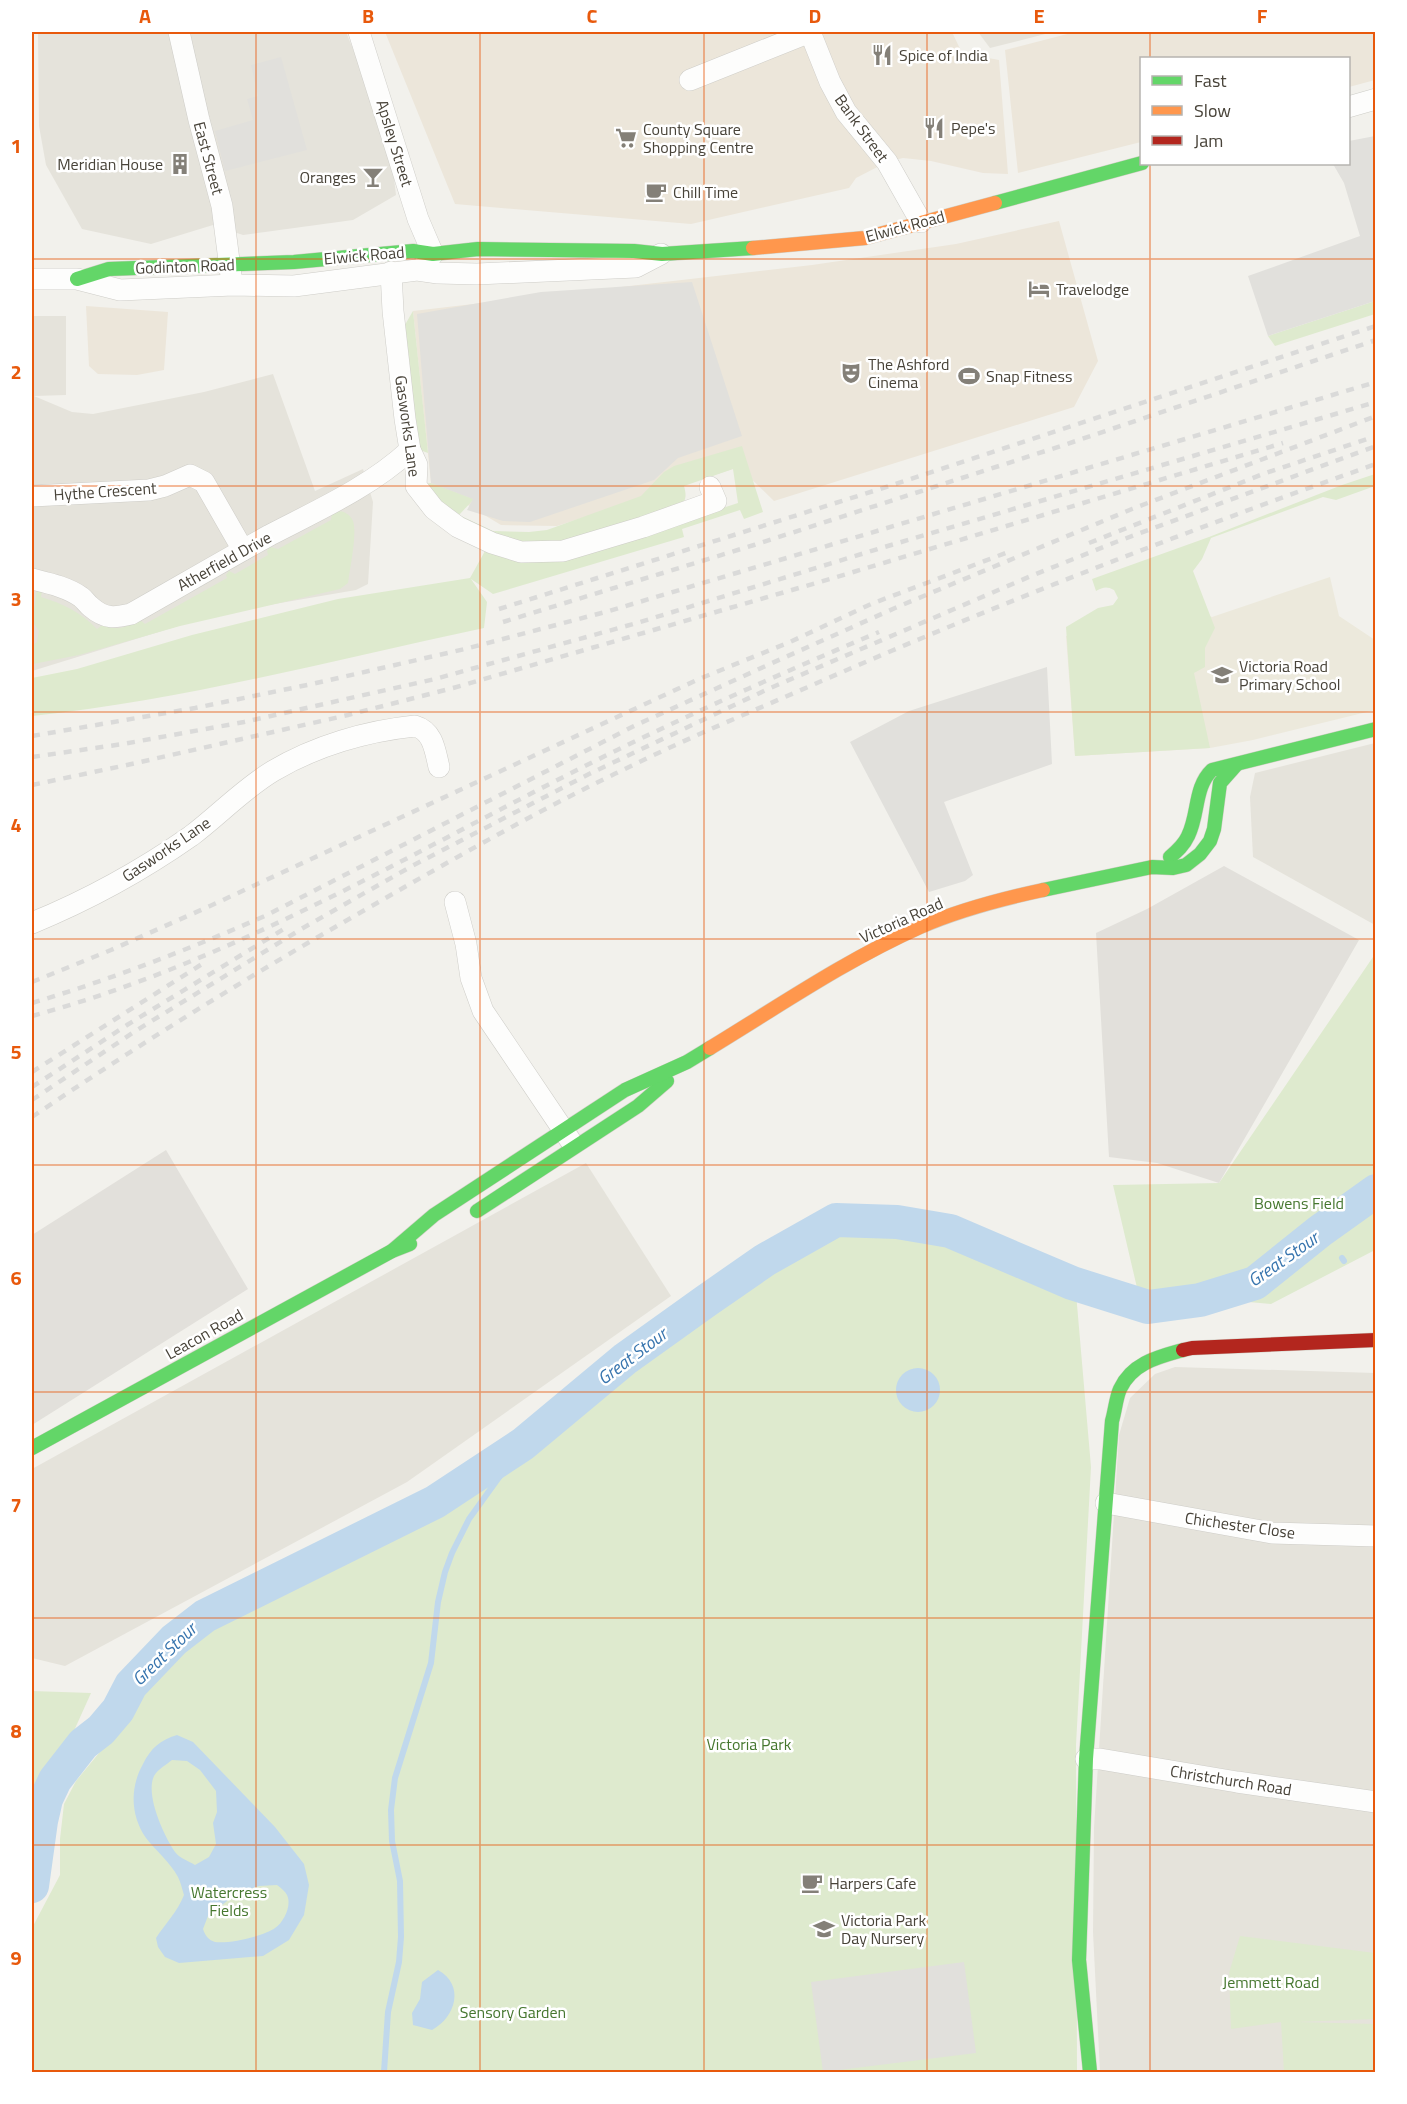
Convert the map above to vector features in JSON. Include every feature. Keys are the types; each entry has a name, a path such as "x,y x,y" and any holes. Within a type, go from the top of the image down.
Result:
{"street":[{"name":"East Street","path":"179,32 222,206 228,264 233,285"},
{"name":"Apsley Street","path":"359,32 418,219 433,254"},
{"path":"690,80 810,32"},
{"name":"Bank Street","path":"810,32 830,82 846,112 887,162 921,222"},
{"path":"1350,106 1376,99"},
{"name":"Elwick Road","path":"294,261 413,251 433,254 478,249 698,253 865,238 1140,163"},
{"name":"Elwick Road","path":"417,270 433,254"},
{"name":"Elwick Road","path":"294,286 417,270 477,274 636,267 662,254"},
{"name":"Godinton Road","path":"77,279 109,268 294,261"},
{"name":"Gasworks Lane","path":"391,273 393,311 410,450 417,465 416,486 434,509 458,527 492,543 521,552 563,551 643,527 716,501 710,487"},
{"name":"Godinton Road","path":"32,279 77,279 120,290 233,285 294,286"},
{"name":"Atherfield Drive","path":"32,579 68,590 104,615 113,618 131,614 350,492 396,462 410,450"},
{"name":"Hythe Crescent","path":"32,496 149,490 190,475 204,482 243,550"},
{"name":"Gasworks Lane","path":"32,924 103,891 145,867 192,835 272,771 335,742 415,726 424,728 430,735 439,767"},
{"name":"Victoria Road","path":"1152,867 1174,854 1193,830 1205,776 1213,769 1376,729"},
{"name":"Victoria Road","path":"569,1139 625,1090 687,1062 858,957 922,926 985,904 1152,867 1186,865 1200,855 1210,841 1221,783 1236,765"},
{"path":"455,902 466,944 471,978 483,1011 569,1139 463,1220"},
{"name":"Victoria Road","path":"569,1139 638,1106 687,1062"},
{"name":"Leacon Road","path":"392,1251 434,1215 569,1139"},
{"name":"Leacon Road","path":"32,1448 392,1251 434,1235"},
{"path":"1090,2073 1079,1960 1086,1759 1112,1421 1120,1389 1132,1372 1152,1358 1192,1348 1376,1340"},
{"name":"Chichester Close","path":"1106,1503 1272,1533 1376,1536"},
{"name":"Christchurch Road","path":"1086,1759 1100,1759 1376,1802"}],"shaded area":[{"path":"38,32 346,32 389,137 396,195 353,220 243,235 213,225 151,244 82,229 46,165 39,126"},
{"name":"County Square Shopping Centre","path":"385,32 952,32 962,53 999,60 1008,174 983,173 931,161 903,158 887,162 856,178 849,188 691,224 455,204"},
{"path":"978,32 1053,32 990,48"},
{"path":"1075,32 1375,32 1375,80 1350,87 1350,57 1140,57 1140,142 1018,173 1005,50"},
{"path":"281,57 307,150 225,171 215,131 253,120 247,99 258,96 251,65"},
{"path":"1375,136 1375,301 1268,336 1248,276 1360,236 1344,183 1334,165 1350,165 1350,141"},
{"path":"1059,221 1098,361 1074,407 774,501 739,467 557,526 501,525 431,483 413,311 812,265 956,244"},
{"path":"692,282 742,436 678,458 654,480 530,522 503,521 467,510 473,499 431,483 417,314 541,292"},
{"path":"86,306 168,312 164,370 137,375 98,374 89,366"},
{"path":"33,316 66,316 66,395 34,396 72,412 93,414 204,392 273,374 315,491 363,469 373,502 368,584 356,590 217,614 32,671"},
{"name":"Victoria Road Primary School","path":"1330,577 1339,616 1375,640 1375,710 1253,740 1210,748 1075,756 1066,636 1138,611 1185,608 1212,617"},
{"path":"1047,667 1052,764 944,802 973,875 965,881 929,892 850,742 909,711"},
{"path":"1375,743 1375,925 1253,857 1250,797 1255,773"},
{"path":"1224,866 1359,940 1219,1183 1157,1163 1109,1157 1096,933 1147,909"},
{"path":"166,1150 248,1289 32,1425 32,1235"},
{"path":"586,1163 671,1296 407,1482 65,1666 32,1658 32,1469"},
{"path":"1175,1367 1375,1373 1375,2072 1100,2072 1093,1932 1094,1828 1119,1435 1130,1398 1155,1374"},
{"path":"964,1962 976,2053 823,2072 811,1982"}],"green space":[{"path":"1375,301 1375,314 1275,346 1268,336"},
{"path":"413,311 428,453 417,449 402,330"},
{"path":"742,446 763,512 744,519 740,510 682,529 684,537 493,594 471,579 487,602 484,628 202,690 32,716 32,678 77,669 192,635 338,599 470,578 485,551 524,562 556,560 738,503 733,469 684,486 685,499 678,509 596,536 532,548 499,543 467,528 445,512 422,484 431,483 474,499 459,515 493,531 547,530 641,496 664,472 674,466"},
{"path":"1375,474 1375,486 1336,500 1323,497 1211,538 1202,559 1193,571 1215,628 1205,648 1205,667 1194,673 1210,748 1075,756 1066,627 1098,608 1113,605 1118,598 1114,590 1109,588 1096,591 1092,579"},
{"path":"337,511 350,516 354,526 348,583 340,589 180,626 79,655 33,664 32,646 37,642 39,631 32,621 37,590 42,591 41,597 71,609 97,629 104,624 109,627 122,628 140,620 145,624 227,578 229,571 235,574 268,555 267,551 270,547 278,549 331,520 332,513"},
{"name":"Bowens Field","path":"1373,957 1376,959 1375,1250 1271,1304 1138,1292 1113,1185 1219,1183"},
{"name":"Victoria Park","path":"854,1227 949,1240 1076,1293 1091,1467 1076,1745 1077,2072 32,2072 32,1928 60,1875 60,1839 64,1804 76,1781 127,1719 151,1678 170,1657 220,1621 407,1533 492,1476 503,1473 572,1410 700,1317 810,1244 835,1230"},
{"path":"32,1691 91,1693 32,1824"},
{"name":"Jemmett Road","path":"1240,1936 1375,1953 1375,2019 1297,2022 1375,2024 1375,2072 1284,2072 1281,2022 1231,2029 1229,1973"}],"water":[{"path":"918,1368 934,1374 940,1390 934,1406 918,1412 902,1406 896,1390 902,1374"},
{"path":"177,1735 193,1742 275,1827 304,1864 309,1885 304,1915 289,1940 263,1956 179,1963 165,1957 158,1947 156,1938 184,1895 175,1872 141,1829 135,1811 134,1791 139,1773 149,1753 161,1742","holes":["172,1760 187,1761 200,1770 216,1791 217,1812 213,1823 216,1844 209,1857 195,1865 175,1852 161,1826 154,1804 152,1794 154,1776","277,1885 286,1894 288,1908 284,1918 275,1928 255,1936 229,1942 215,1942 206,1935 203,1929 208,1916 236,1894 259,1886"]},
{"path":"438,1970 452,1984 454,2001 452,2009 447,2017 432,2030 413,2025 412,2013 420,1999 422,1982"}],"waterway":[{"name":"Great Stour","path":"32,1886 41,1821 46,1799 55,1780 83,1744 101,1730 118,1710 131,1685 174,1640 205,1616 435,1502 523,1444 625,1359 706,1301 765,1260 836,1220 897,1222 950,1231 1072,1283 1148,1307 1200,1300 1255,1283 1320,1231 1376,1191"},
{"path":"1320,1231 1326,1238"},
{"path":"384,2072 388,2012 399,1962 401,1937 400,1881 392,1841 391,1810 395,1778 431,1663 438,1602 452,1553 469,1519 523,1444"}],"railway":[{"path":"499,609 880,489 1376,326"},
{"path":"503,622 754,545 1061,446 1376,340"},
{"path":"32,736 195,708 465,649 609,611 1376,382"},
{"path":"32,757 123,744 244,722 435,679 637,623 881,548 1376,402"},
{"path":"32,1003 151,963 267,915 634,726 895,608 1132,509 1376,416"},
{"path":"1089,543 1263,474 1376,436"},
{"path":"32,785 348,715 453,688 830,579 1283,443"},
{"path":"32,1100 137,1030 303,928 412,866 589,774 768,689 1031,576 1116,542 1376,446"},
{"path":"32,1117 159,1034 333,928 502,832 629,767 741,716 1019,598 1232,516 1376,464"},
{"path":"32,982 210,906 699,679 790,642 871,604 1011,551"},
{"path":"32,1016 104,994 243,939 377,874 652,733 879,632"},
{"path":"32,1087 127,1025 287,927"},
{"path":"32,1072 202,964"}],"traffic: fast":[{"path":"995,203 1140,164"},
{"path":"77,279 109,269 294,262 413,251 433,254 478,249 634,251 662,254 753,248"},
{"path":"1170,857 1188,836 1202,784 1212,770 1376,729"},
{"path":"1043,890 1152,867 1173,868 1186,865 1200,854 1210,841 1214,829 1220,783 1236,765"},
{"path":"392,1251 434,1215 625,1090 687,1062 710,1048"},
{"path":"477,1211 638,1106 667,1081"},
{"path":"32,1448 392,1251 410,1244"},
{"path":"1090,2072 1079,1960 1086,1759 1112,1421 1117,1396 1131,1373 1147,1362 1183,1350"}],"traffic: slow":[{"path":"753,248 865,238 995,203"},
{"path":"710,1048 813,984 920,927 965,910 1043,890"}],"traffic: jam":[{"path":"1183,1350 1376,1340"}],"place":[{"name":"Spice of India","path":"882,55"},
{"name":"Pepe's","path":"934,128"},
{"name":"County Square Shopping Centre","path":"626,138"},
{"name":"Meridian House","path":"180,164"},
{"name":"Oranges","path":"373,177"},
{"name":"Chill Time","path":"656,192"},
{"name":"Travelodge","path":"1039,289"},
{"name":"The Ashford Cinema","path":"851,373"},
{"name":"Snap Fitness","path":"969,376"},
{"name":"Victoria Road Primary School","path":"1222,675"},
{"name":"Harpers Cafe","path":"812,1883"},
{"name":"Victoria Park Day Nursery","path":"824,1929"}],"park label":[{"name":"Watercress Fields","path":"229,1901"},
{"name":"Sensory Garden","path":"513,2012"}]}
